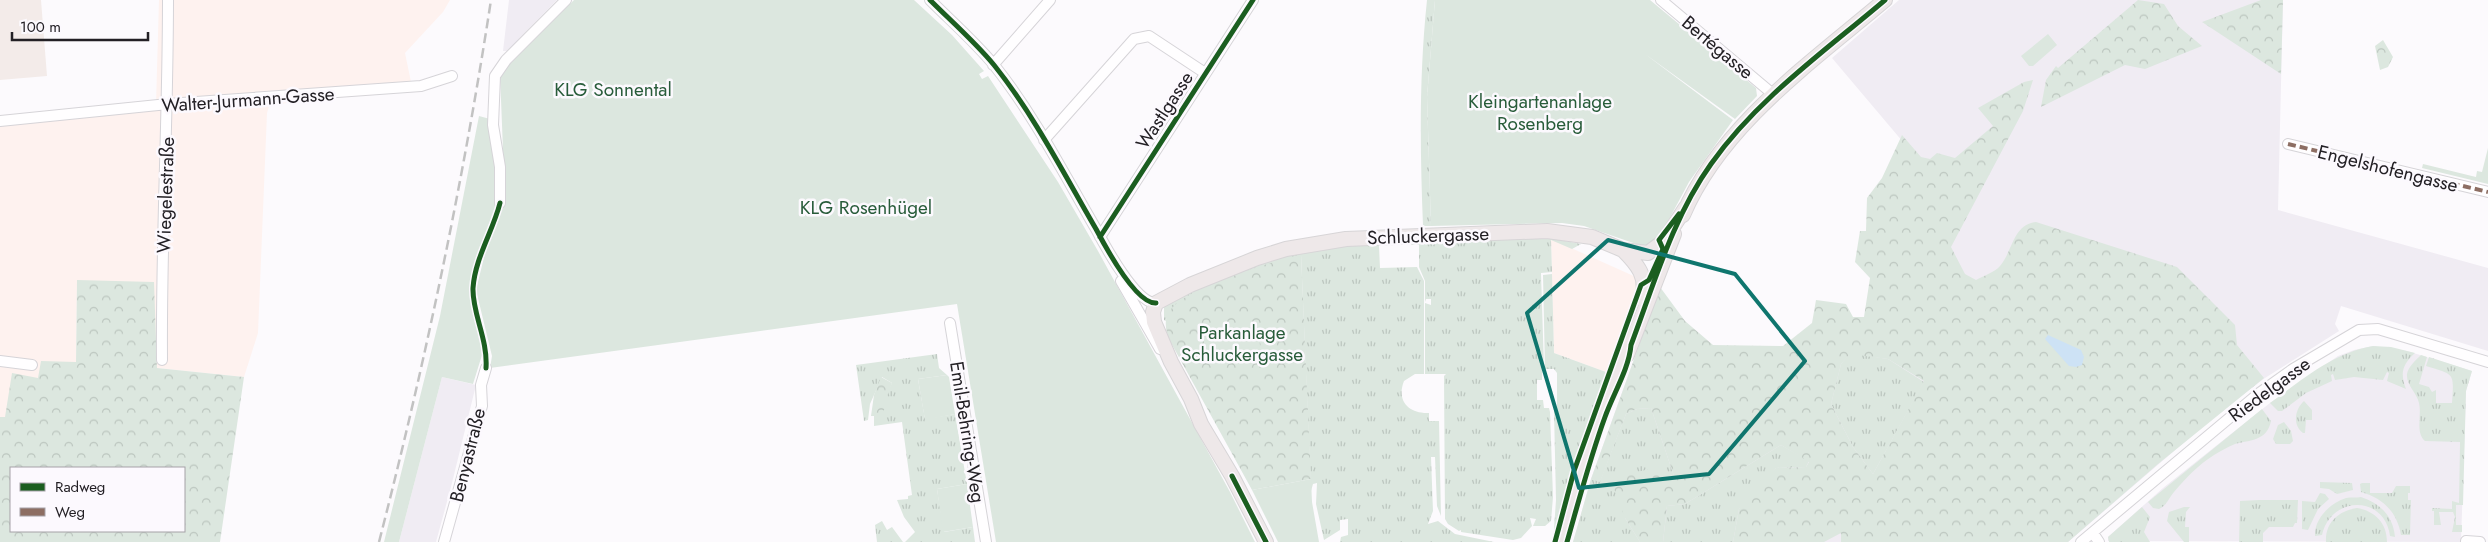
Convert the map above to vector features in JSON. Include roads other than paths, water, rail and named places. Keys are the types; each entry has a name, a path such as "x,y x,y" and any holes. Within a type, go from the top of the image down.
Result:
{"main road":[{"path":"1620,361 1627,354 1686,207 1710,165 1747,120 1885,0"},
{"name":"Schluckergasse","path":"1156,303 1198,282 1257,258 1286,249 1346,238 1547,231 1592,237 1623,250 1648,254 1656,250 1664,241 1686,207"},
{"path":"1560,542 1592,436 1644,290 1641,270 1623,250"},
{"path":"1156,303 1153,312 1154,322 1171,362 1201,424 1232,476 1266,542"}],"street":[{"name":"Wiegelestraße","path":"162,360 162,265 168,104 168,0"},
{"path":"500,202 500,167 493,125 495,76 506,60 566,0"},
{"path":"930,0 993,65 1044,140 1114,261 1138,295 1156,303"},
{"path":"993,65 1050,0"},
{"name":"Wastlgasse","path":"1100,238 1253,0"},
{"name":"Bertégasse","path":"1661,0 1774,95"},
{"path":"1044,140 1134,39 1149,36 1205,73"},
{"name":"Walter-Jurmann-Gasse","path":"0,121 168,104 424,85 452,76"},
{"name":"Engelshofengasse","path":"2288,144 2488,192"},
{"path":"1114,261 1118,274 1137,310 1163,354 1171,362"},
{"name":"Emil-Behring-Weg","path":"950,323 986,542"},
{"name":"Riedelgasse","path":"2081,542 2258,394 2293,368 2359,330 2378,328 2488,362"},
{"path":"0,362 32,365"},
{"name":"Benyastraße","path":"444,542 482,406 481,384 486,368"},
{"path":"2093,533 2099,542"},
{"path":"2466,541 2480,542"}],"water":[{"path":"2048,335 2081,350 2084,357 2082,365 2076,367 2069,366 2045,339"}],"railway":[{"path":"379,542 412,408 442,272 468,137 491,0"}],"park label":[{"name":"KLG Sonnental","path":"613,89"},
{"name":"Kleingartenanlage Rosenberg","path":"1540,112"},
{"name":"KLG Rosenhügel","path":"866,207"},
{"name":"Parkanlage Schluckergasse","path":"1242,343"}]}
